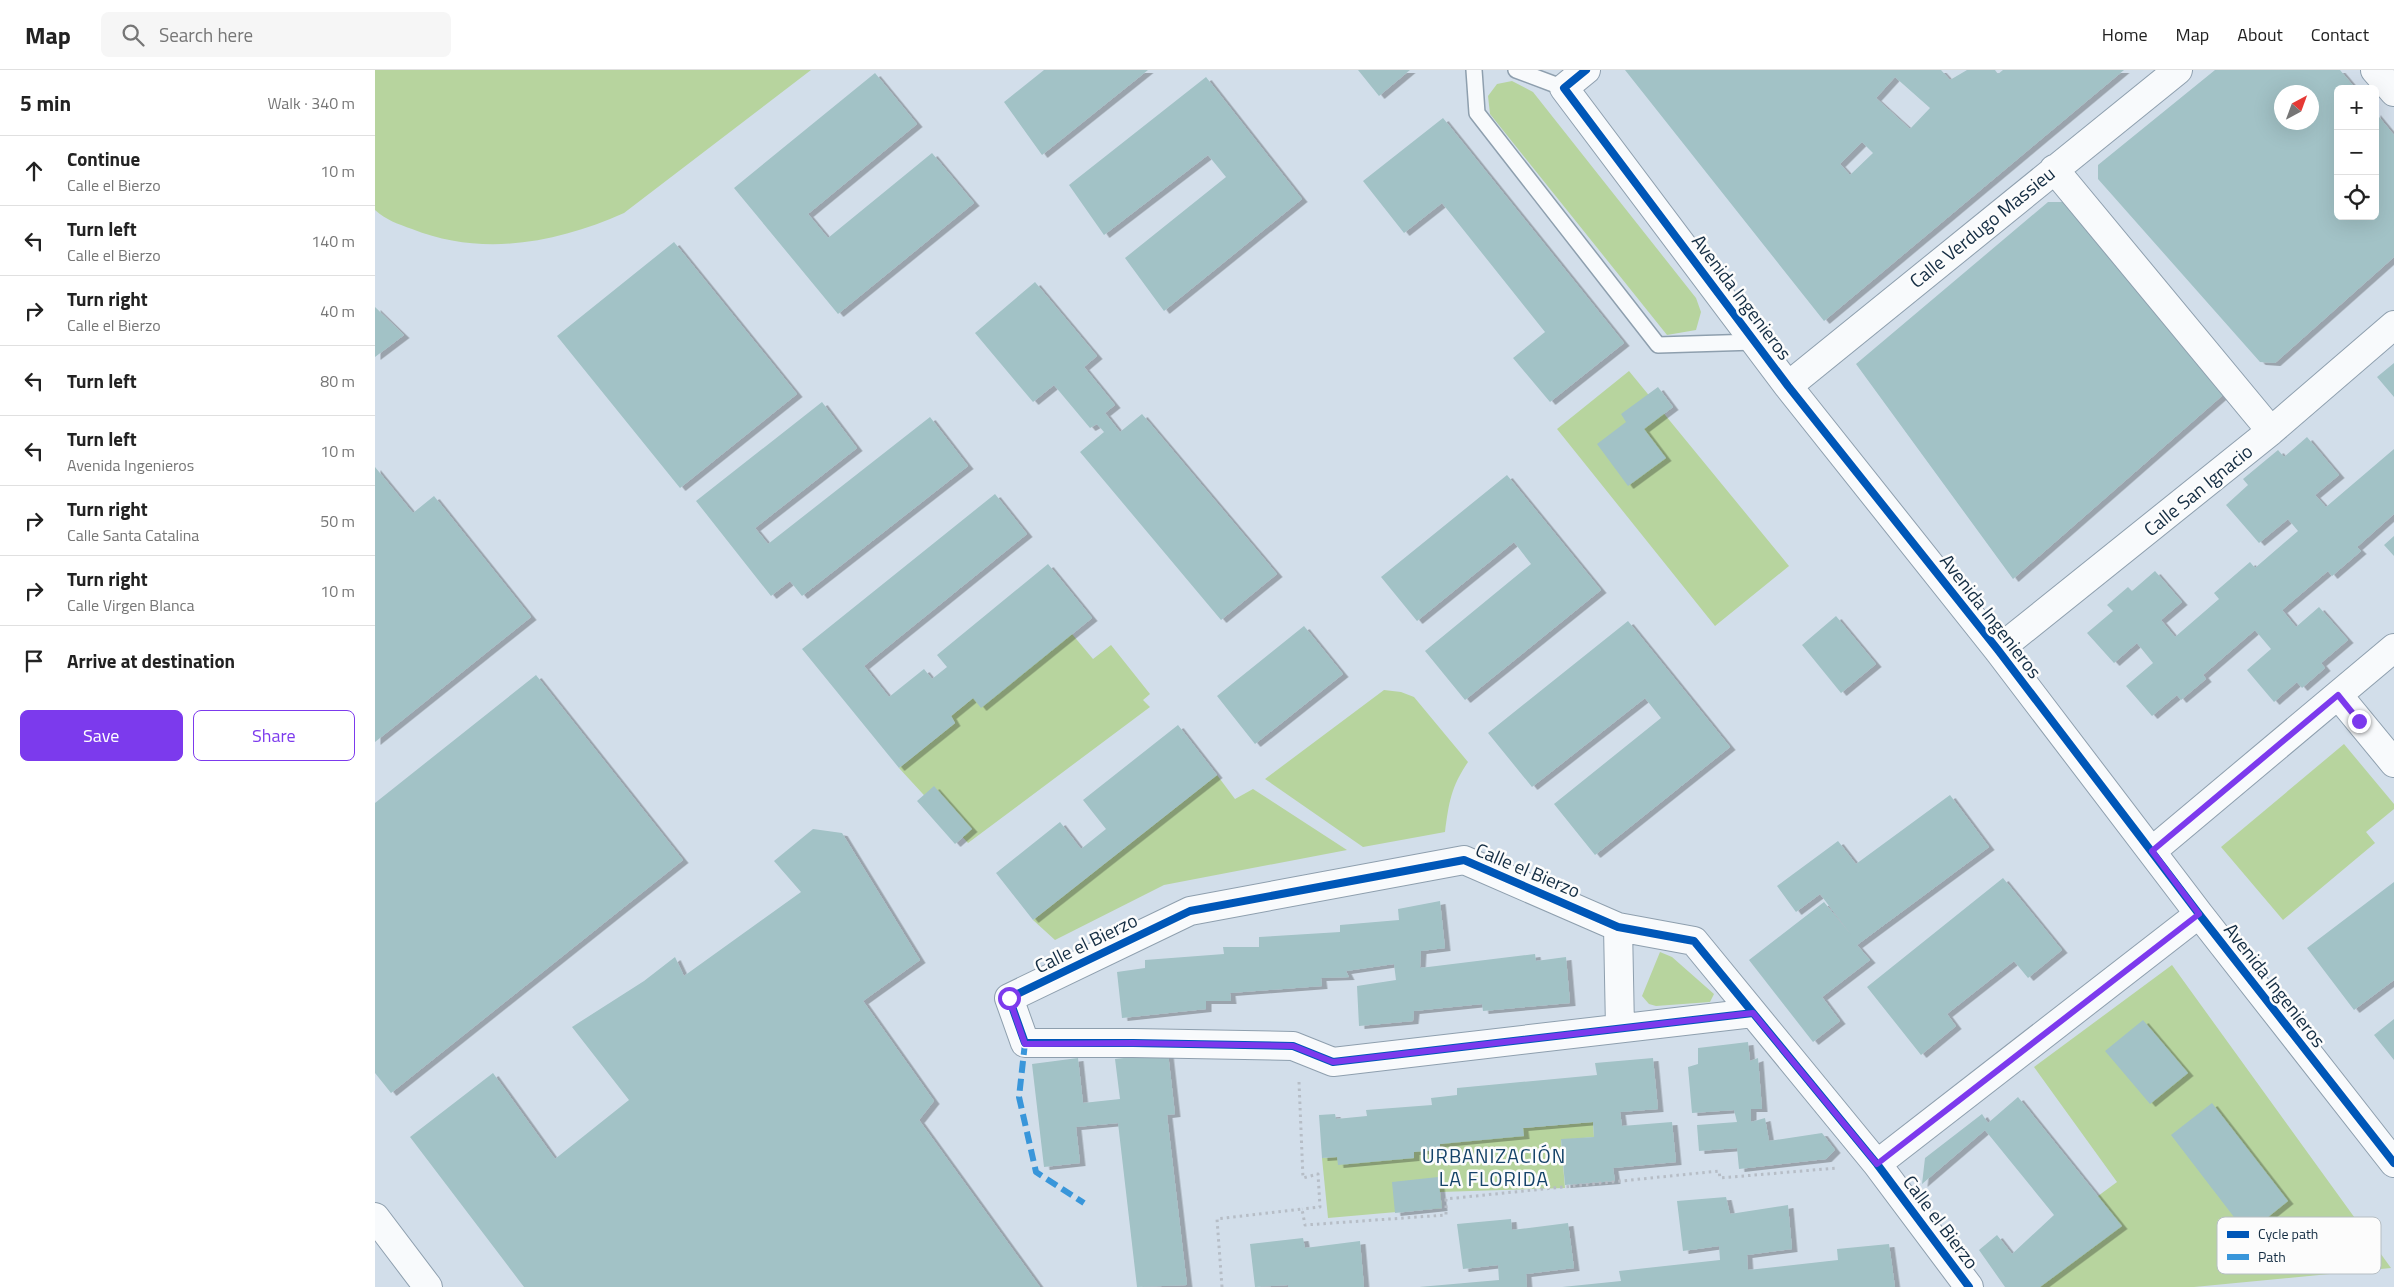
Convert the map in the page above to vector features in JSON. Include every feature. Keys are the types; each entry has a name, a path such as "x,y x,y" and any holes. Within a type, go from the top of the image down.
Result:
{"street":[{"path":"1564,88 1586,70"},
{"name":"Calle Verdugo Massieu","path":"1788,386 2178,70"},
{"path":"2375,70 2394,92"},
{"name":"Avenida Ingenieros","path":"1564,88 1788,386 1998,650 2199,914 2394,1163"},
{"path":"2054,169 2271,431"},
{"name":"Calle San Ignacio","path":"1998,650 2271,431 2394,325"},
{"path":"2152,851 2394,648"},
{"path":"2338,695 2394,763"},
{"name":"Calle el Bierzo","path":"1753,1013 1333,1062 1293,1046 1133,1043 1025,1044 1009,998 1190,911 1464,860 1618,927 1694,941 1877,1164 1969,1287"},
{"path":"1877,1164 2199,914"},
{"path":"1618,927 1620,1028"},
{"path":"375,1217 428,1287"}],"lane":[{"path":"1474,70 1477,113 1658,345 1755,342"},
{"path":"1516,70 1564,88"}],"path":[{"path":"1222,1287 1217,1219 1320,1207 1318,1174 1303,1178 1300,1048"},
{"path":"1302,1208 1305,1225 1446,1215 1445,1199 1719,1171 1720,1178 1877,1164"}],"green space":[{"path":"375,70 811,70 624,213 572,232 546,239 492,244 465,243 438,238 397,223 375,210"},
{"path":"1512,81 1533,92 1696,298 1701,312 1696,330 1667,335 1490,114 1488,96 1497,84"},
{"path":"1629,371 1789,566 1715,626 1557,429"},
{"path":"1072,634 1093,659 1111,645 1150,694 1143,700 1150,707 968,843 899,768 955,723 951,716 973,698"},
{"path":"1384,690 1401,692 1414,697 1468,762 1458,779 1452,795 1445,832 1363,847 1265,779"},
{"path":"2344,744 2394,804 2394,809 2366,832 2375,843 2283,920 2221,847"},
{"path":"1217,775 1235,799 1253,789 1347,850 1164,885 1055,940 1033,920"},
{"path":"1660,952 1672,957 1714,994 1710,1002 1656,1006 1649,1004 1642,996"},
{"path":"2172,965 2354,1217 2217,1217 2217,1274 2329,1274 2194,1287 2030,1287 2098,1196 2117,1182 2034,1067"},
{"path":"1593,1122 1594,1137 1561,1140 1565,1188 1440,1192 1442,1208 1328,1218 1322,1158 1414,1152 1440,1144 1523,1128"},
{"path":"2381,1254 2391,1268 2381,1269"}],"building":[{"path":"1044,70 1148,70 1042,155 1004,102"},
{"path":"1358,70 1410,70 1379,96"},
{"path":"1625,70 1941,70 1950,80 1967,70 1995,70 1998,74 2003,70 2124,70 1824,321","holes":["1895,77 1930,108 1910,129 1876,98","1862,142 1873,153 1850,175 1840,164"]},
{"path":"2215,70 2340,70 2353,85 2334,85 2334,220 2379,220 2379,117 2394,135 2394,257 2275,363 2260,362 2098,179 2098,165"},
{"path":"875,73 917,124 808,214 828,238 932,153 974,203 838,314 734,188"},
{"path":"1206,77 1302,199 1164,311 1125,258 1226,177 1208,155 1104,235 1069,185"},
{"path":"1443,118 1624,343 1550,402 1513,358 1545,332 1442,203 1404,233 1363,181"},
{"path":"2048,202 2067,202 2223,395 2013,579 1856,364"},
{"path":"674,242 797,394 680,488 557,336"},
{"path":"1035,282 1097,356 1084,367 1115,405 1105,413 1120,432 1142,414 1277,574 1221,620 1080,452 1104,432 1097,424 1090,428 1054,385 1033,402 975,333"},
{"path":"375,307 404,335 375,357"},
{"path":"2394,363 2394,397 2377,377"},
{"path":"1658,387 1673,407 1644,429 1666,458 1628,486 1597,444 1626,422 1621,414"},
{"path":"822,402 857,448 755,528 768,544 930,417 968,466 802,596 790,581 771,596 696,501"},
{"path":"2307,437 2339,475 2315,495 2326,507 2394,449 2394,514 2357,547 2361,551 2332,576 2328,571 2282,610 2296,627 2319,607 2348,640 2321,663 2325,668 2302,688 2297,682 2274,702 2247,670 2271,649 2255,630 2203,675 2206,679 2181,700 2177,695 2152,716 2126,686 2153,663 2137,643 2114,663 2087,633 2113,611 2107,605 2128,587 2132,591 2155,571 2182,602 2161,620 2175,637 2219,599 2214,593 2250,562 2255,568 2298,531 2288,519 2259,543 2226,505 2248,485 2243,479 2278,450 2284,457"},
{"path":"375,467 413,513 434,496 531,617 375,742"},
{"path":"1507,475 1601,590 1465,700 1425,651 1531,564 1514,542 1417,621 1381,577"},
{"path":"995,494 1027,534 864,666 889,697 924,669 932,679 947,667 937,655 1048,564 1092,618 981,708 973,698 951,716 955,723 899,768 802,649"},
{"path":"2394,536 2394,556 2384,545"},
{"path":"1836,616 1876,664 1841,693 1802,645"},
{"path":"1628,621 1730,747 1595,855 1554,804 1661,718 1645,698 1532,787 1488,733"},
{"path":"1304,626 1343,674 1255,744 1217,696"},
{"path":"536,675 683,860 391,1093 375,1073 375,803"},
{"path":"1178,725 1217,775 1033,920 996,873 1060,822 1081,849 1106,829 1083,800"},
{"path":"934,786 972,829 955,844 917,801"},
{"path":"1950,795 1989,847 1857,945 1870,960 1822,997 1840,1021 1813,1042 1749,960 1824,902 1852,936 1820,894 1796,912 1777,886 1838,841 1856,864"},
{"path":"813,829 842,833 920,960 863,1001 934,1101 919,1120 1040,1287 524,1287 410,1137 493,1073 555,1159 629,1100 572,1027 644,981 675,957 684,976 801,892 774,861"},
{"path":"2003,878 2062,950 2028,978 2014,961 1947,1014 1956,1026 1921,1055 1867,987"},
{"path":"2394,882 2394,980 2354,1010 2307,948"},
{"path":"1440,901 1445,948 1421,951 1420,968 1535,954 1536,961 1566,957 1570,1003 1483,1011 1482,1004 1414,1011 1413,1021 1359,1026 1357,986 1396,980 1394,964 1346,971 1349,977 1321,978 1322,986 1230,993 1231,1001 1206,1001 1206,1009 1122,1018 1117,972 1145,968 1145,960 1224,954 1223,947 1259,947 1259,937 1340,932 1340,925 1399,920 1398,909"},
{"path":"2394,1019 2394,1060 2374,1035"},
{"path":"2143,1020 2188,1073 2150,1104 2105,1051"},
{"path":"1748,1042 1750,1061 1758,1058 1762,1109 1751,1109 1751,1122 1765,1118 1769,1141 1822,1133 1835,1150 1826,1159 1739,1169 1737,1148 1699,1151 1697,1125 1737,1122 1734,1110 1692,1113 1688,1067 1698,1064 1698,1048"},
{"path":"1168,1053 1175,1114 1167,1115 1187,1285 1137,1287 1118,1123 1076,1127 1080,1163 1044,1167 1032,1064 1078,1058 1083,1103 1120,1099 1115,1059"},
{"path":"1653,1058 1658,1109 1620,1112 1622,1126 1672,1122 1676,1162 1613,1168 1615,1181 1565,1185 1561,1139 1594,1137 1593,1122 1523,1128 1524,1136 1440,1144 1440,1150 1414,1152 1414,1158 1338,1165 1337,1157 1322,1158 1319,1115 1335,1114 1336,1119 1367,1116 1366,1110 1432,1105 1431,1098 1457,1095 1457,1088 1597,1075 1595,1063"},
{"path":"2018,1097 2122,1226 2040,1287 2005,1287 1979,1250 1997,1235 2012,1254 2054,1215 1985,1130 1922,1184 1925,1158 1982,1114 1988,1123"},
{"path":"2212,1103 2288,1201 2268,1217 2234,1217 2171,1135"},
{"path":"1438,1177 1442,1208 1395,1213 1392,1182"},
{"path":"1726,1197 1730,1214 1788,1205 1792,1249 1747,1255 1748,1270 1838,1260 1837,1249 1889,1244 1895,1287 1562,1287 1621,1281 1619,1271 1720,1260 1719,1246 1683,1251 1677,1201"},
{"path":"1511,1219 1512,1230 1568,1223 1574,1268 1526,1274 1527,1287 1419,1287 1499,1280 1498,1265 1463,1269 1457,1224"},
{"path":"1303,1238 1305,1248 1360,1241 1364,1287 1288,1287 1288,1285 1255,1287 1250,1244"}],"marked path":[{"path":"1025,1043 1019,1097 1036,1172 1084,1203"}],"cycle path":[{"path":"1586,70 1564,88 1788,386 1998,650 2199,914 2394,1163"},
{"path":"1753,1013 1333,1062 1293,1046 1025,1043 1009,998 1190,911 1464,860 1618,927 1694,941 1877,1164 1969,1287"}],"district":[{"name":"URBANIZACIÓN LA FLORIDA","path":"1494,1168"}],"route":[{"path":"1009,998 1025,1044 1133,1043 1293,1046 1333,1062 1753,1013 1877,1164 2199,914 2152,851 2338,695 2359,721"}]}
